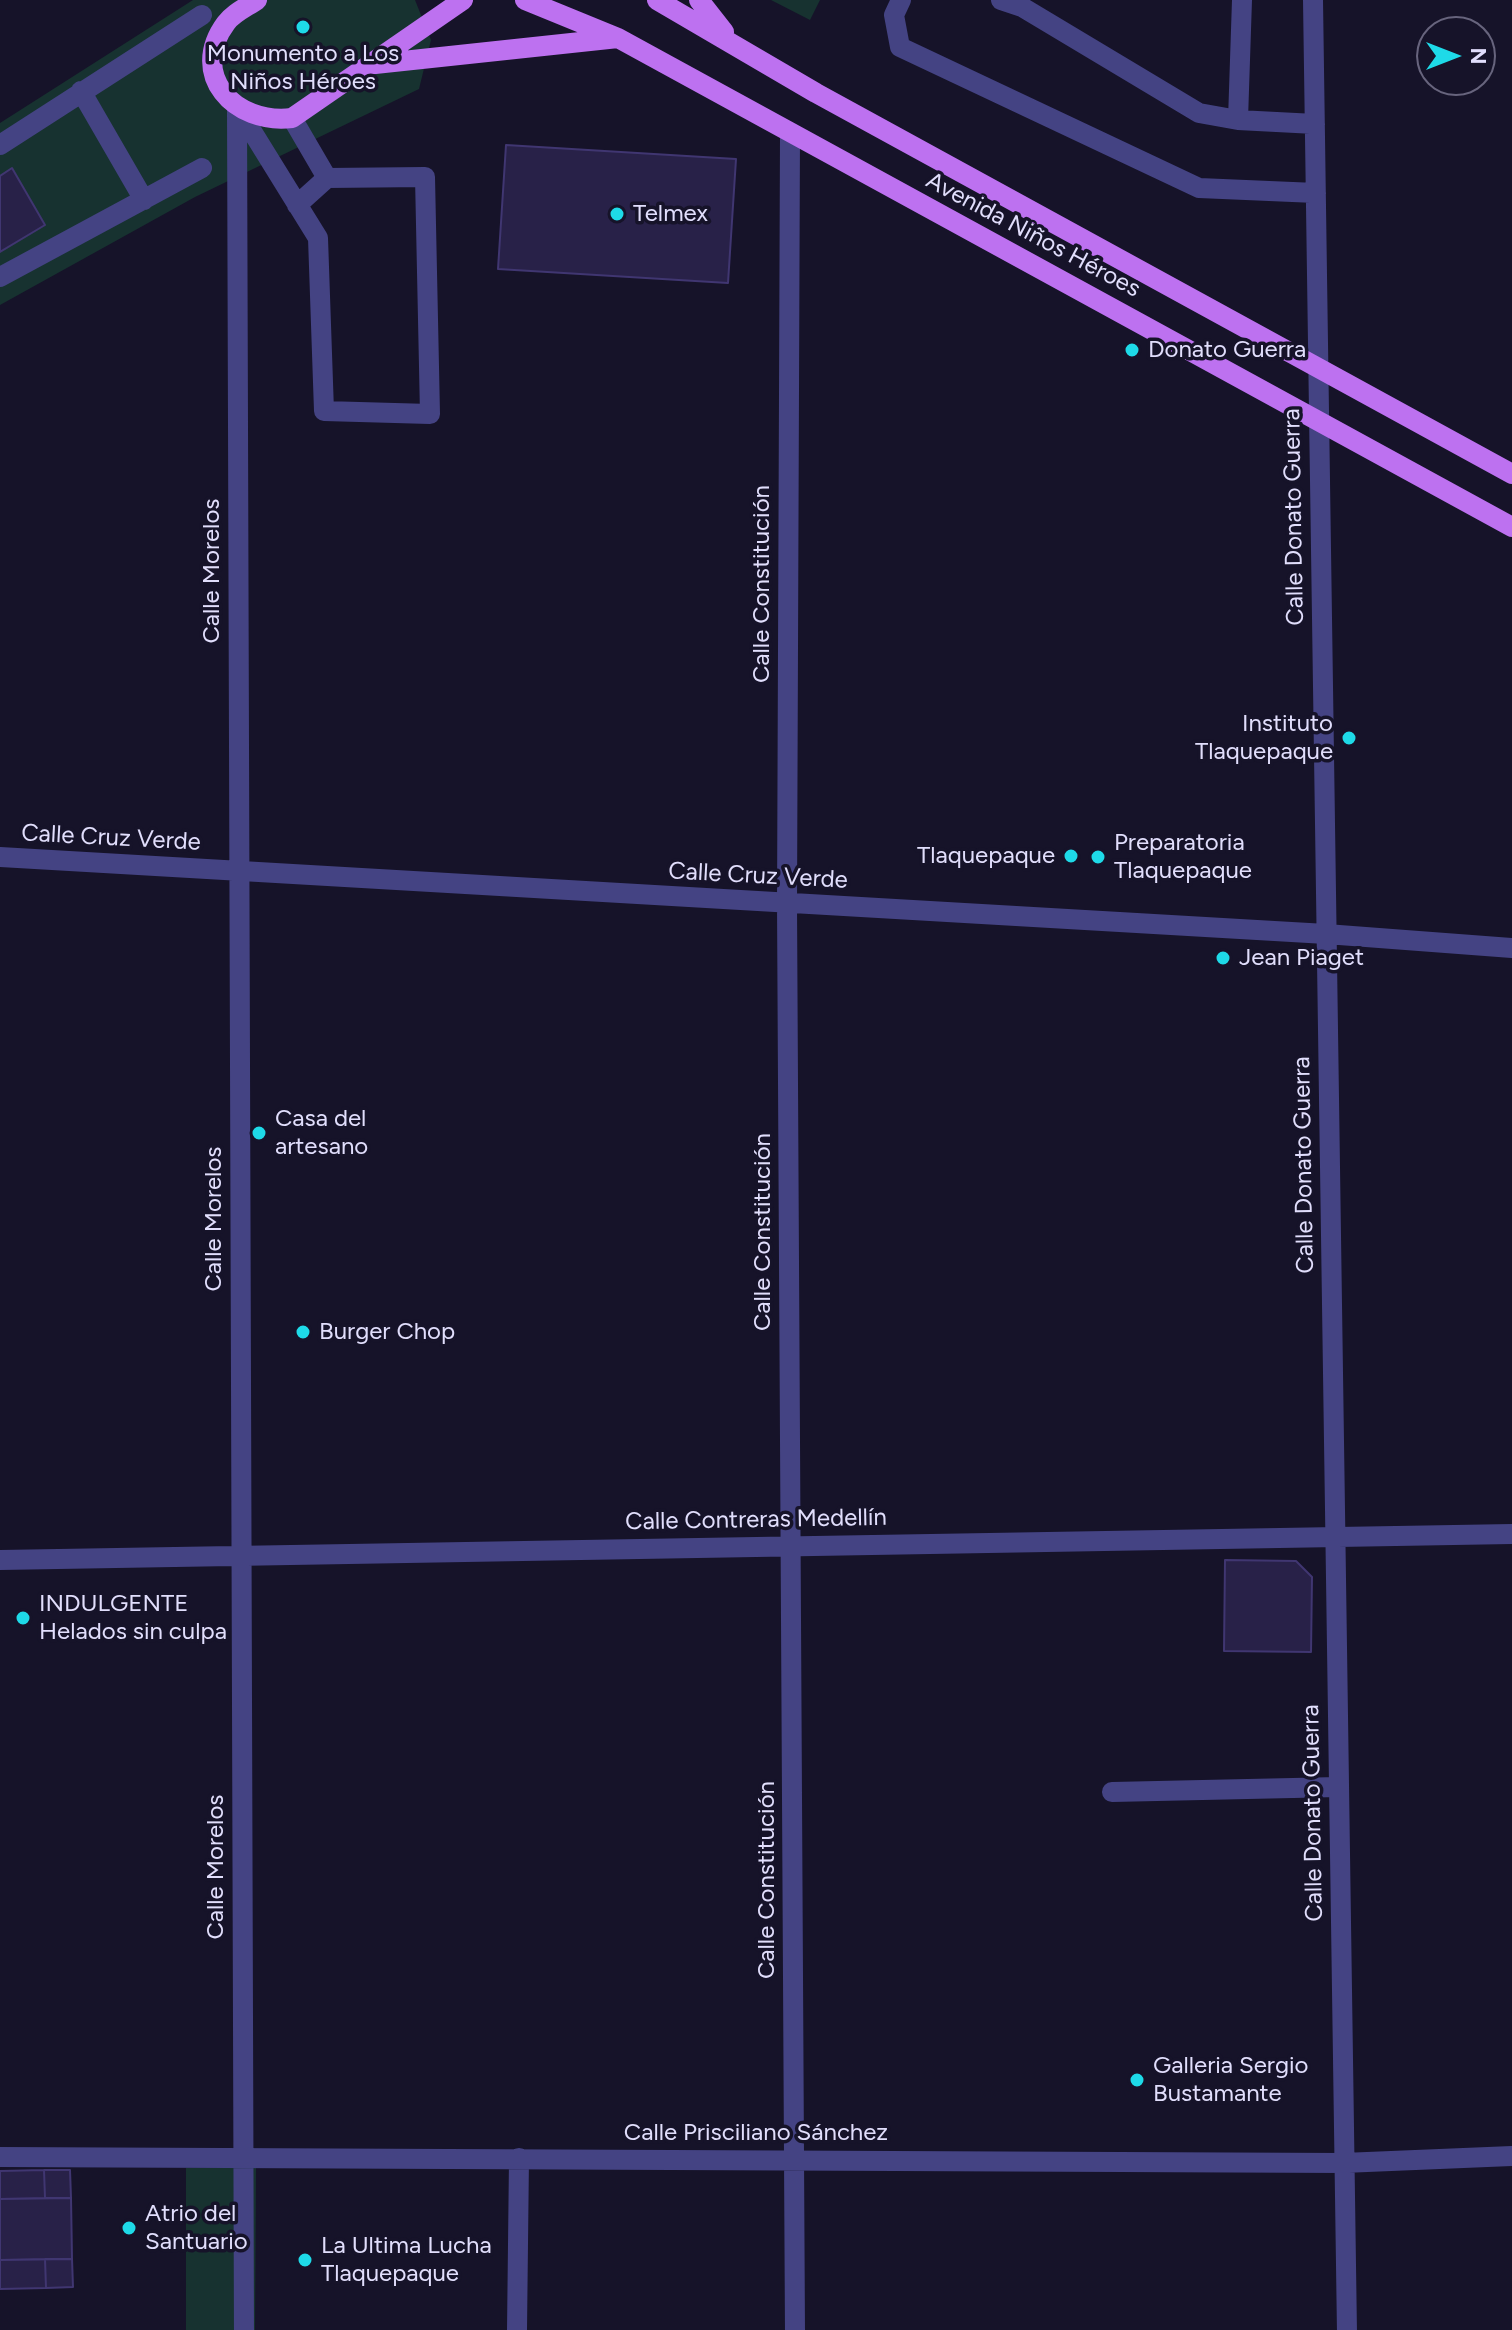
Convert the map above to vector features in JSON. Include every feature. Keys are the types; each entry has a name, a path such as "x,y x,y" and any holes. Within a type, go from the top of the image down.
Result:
{"main road":[{"path":"257,0 228,20 218,36 213,56 219,84 237,107 254,117 273,120 292,118 463,0"},
{"name":"Avenida Niños Héroes","path":"525,0 618,38 790,135 1319,418 1512,527"},
{"name":"Avenida Niños Héroes","path":"657,0 1512,474"},
{"path":"699,0 737,47"},
{"path":"371,64 618,38"}],"street":[{"path":"901,0 894,15 900,47 1199,188 1316,193"},
{"path":"1001,0 1029,4 1199,113 1238,120 1315,124"},
{"path":"1238,120 1242,0"},
{"name":"Calle Donato Guerra","path":"1313,0 1347,2330"},
{"path":"0,145 202,15"},
{"path":"81,91 144,200"},
{"path":"237,107 297,205 318,238 324,411 430,414 425,177 327,178 297,205"},
{"name":"Calle Morelos","path":"237,107 244,2330"},
{"path":"292,118 327,178"},
{"name":"Calle Constitución","path":"790,135 787,904 795,2330"},
{"path":"0,277 202,168"},
{"name":"Calle Cruz Verde","path":"0,857 1326,934 1512,948"},
{"name":"Calle Contreras Medellín","path":"0,1560 1512,1534"},
{"path":"1112,1792 1338,1787"},
{"name":"Calle Prisciliano Sánchez","path":"0,2157 243,2155 1343,2163 1512,2156"},
{"path":"517,2330 519,2158"}],"green space":[{"path":"193,0 415,0 431,40 419,89 195,197 0,305 0,123"},
{"path":"771,0 820,0 810,20"},
{"path":"186,2168 256,2168 255,2330 186,2330"}],"building":[{"name":"Telmex","path":"506,145 736,159 728,283 498,269"},
{"path":"12,168 45,225 0,252 0,176"},
{"path":"1225,1560 1296,1561 1312,1577 1311,1652 1224,1651"},
{"path":"44,2170 70,2170 71,2198 45,2198"},
{"path":"44,2170 45,2198 0,2199 0,2171"},
{"path":"71,2198 72,2259 0,2260 0,2199"},
{"path":"45,2259 72,2259 73,2287 46,2288"},
{"path":"45,2259 46,2288 0,2289 0,2260"}],"place":[{"name":"Monumento a Los Niños Héroes","path":"303,27"},
{"name":"Telmex","path":"617,214"},
{"name":"Donato Guerra","path":"1132,350"},
{"name":"Instituto Tlaquepaque","path":"1349,738"},
{"name":"Tlaquepaque","path":"1071,856"},
{"name":"Preparatoria Tlaquepaque","path":"1098,857"},
{"name":"Jean Piaget","path":"1223,958"},
{"name":"Casa del artesano","path":"259,1133"},
{"name":"Burger Chop","path":"303,1332"},
{"name":"INDULGENTE Helados sin culpa","path":"23,1618"},
{"name":"Galleria Sergio Bustamante","path":"1137,2080"},
{"name":"Atrio del Santuario","path":"129,2228"},
{"name":"La Ultima Lucha Tlaquepaque","path":"305,2260"}]}
